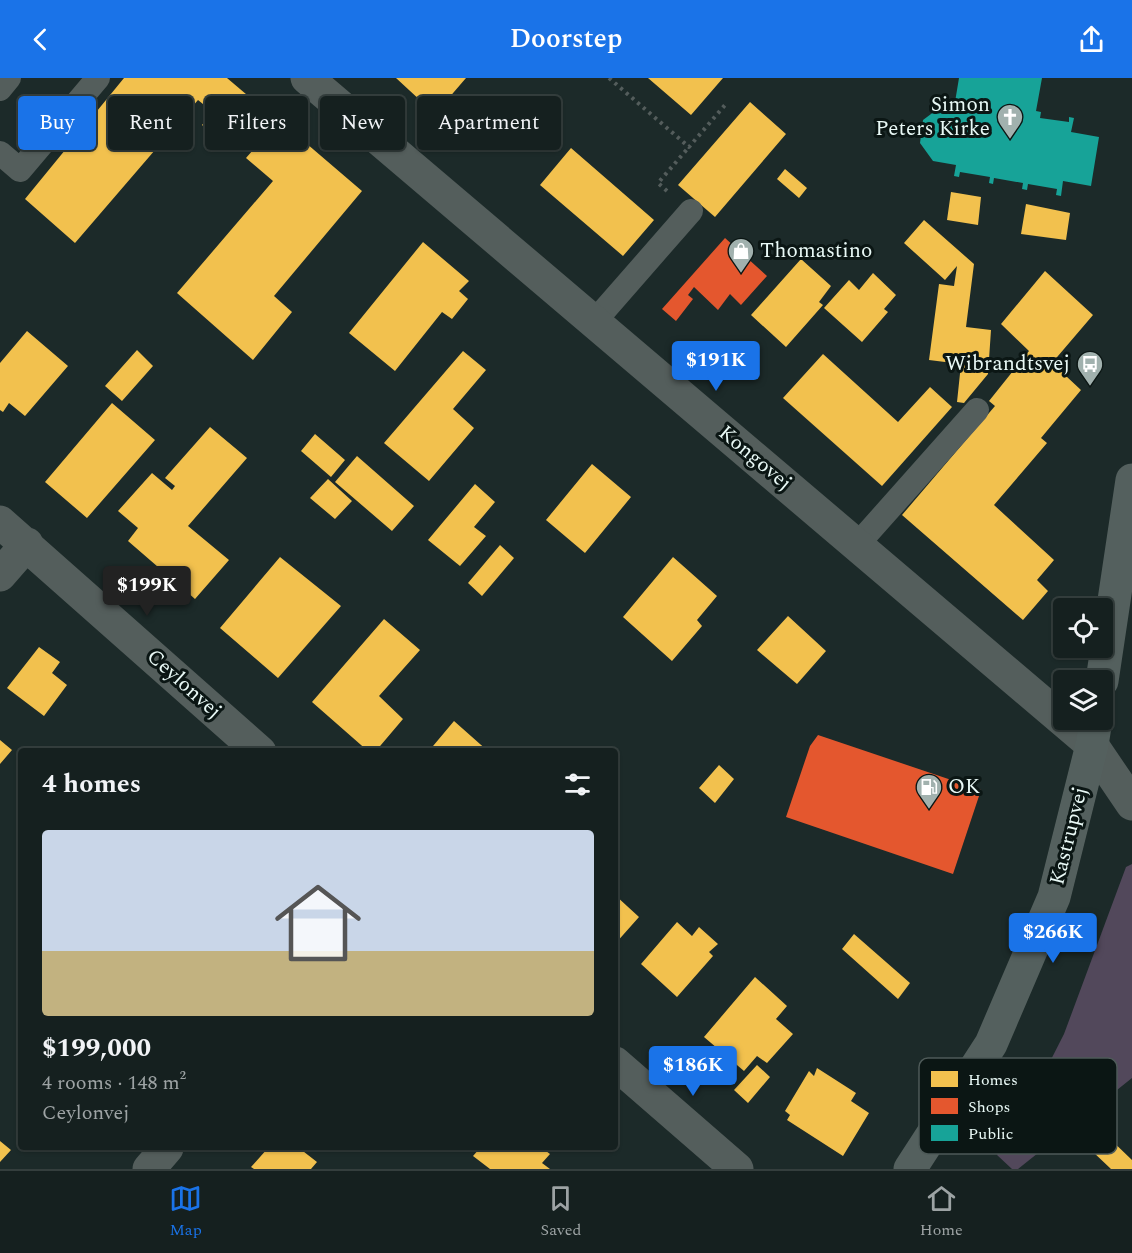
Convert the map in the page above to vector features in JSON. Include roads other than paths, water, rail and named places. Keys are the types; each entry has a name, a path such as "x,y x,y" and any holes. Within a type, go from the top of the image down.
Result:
{"street":[{"name":"Kongovej","path":"307,78 857,544 1094,732 1132,804"},
{"path":"1104,670 1132,480"},
{"name":"Ceylonvej","path":"0,522 256,748"},
{"path":"0,575 27,544"},
{"name":"Kastrupvej","path":"982,1058 991,1044 1054,897 1094,732"},
{"path":"618,1066 737,1169"},
{"path":"149,1169 165,1150"},
{"name":"Kastrupvej","path":"910,1169 920,1154"}],"lane":[{"path":"0,89 9,78"},
{"path":"0,153 20,170 98,78"},
{"path":"594,322 690,211"},
{"path":"857,544 977,410"}],"place":[{"name":"Simon Peters Kirke","path":"1010,140"},
{"name":"Thomastino","path":"741,274"},
{"name":"Wibrandtsvej","path":"1090,387"},
{"name":"OK","path":"929,810"}]}
